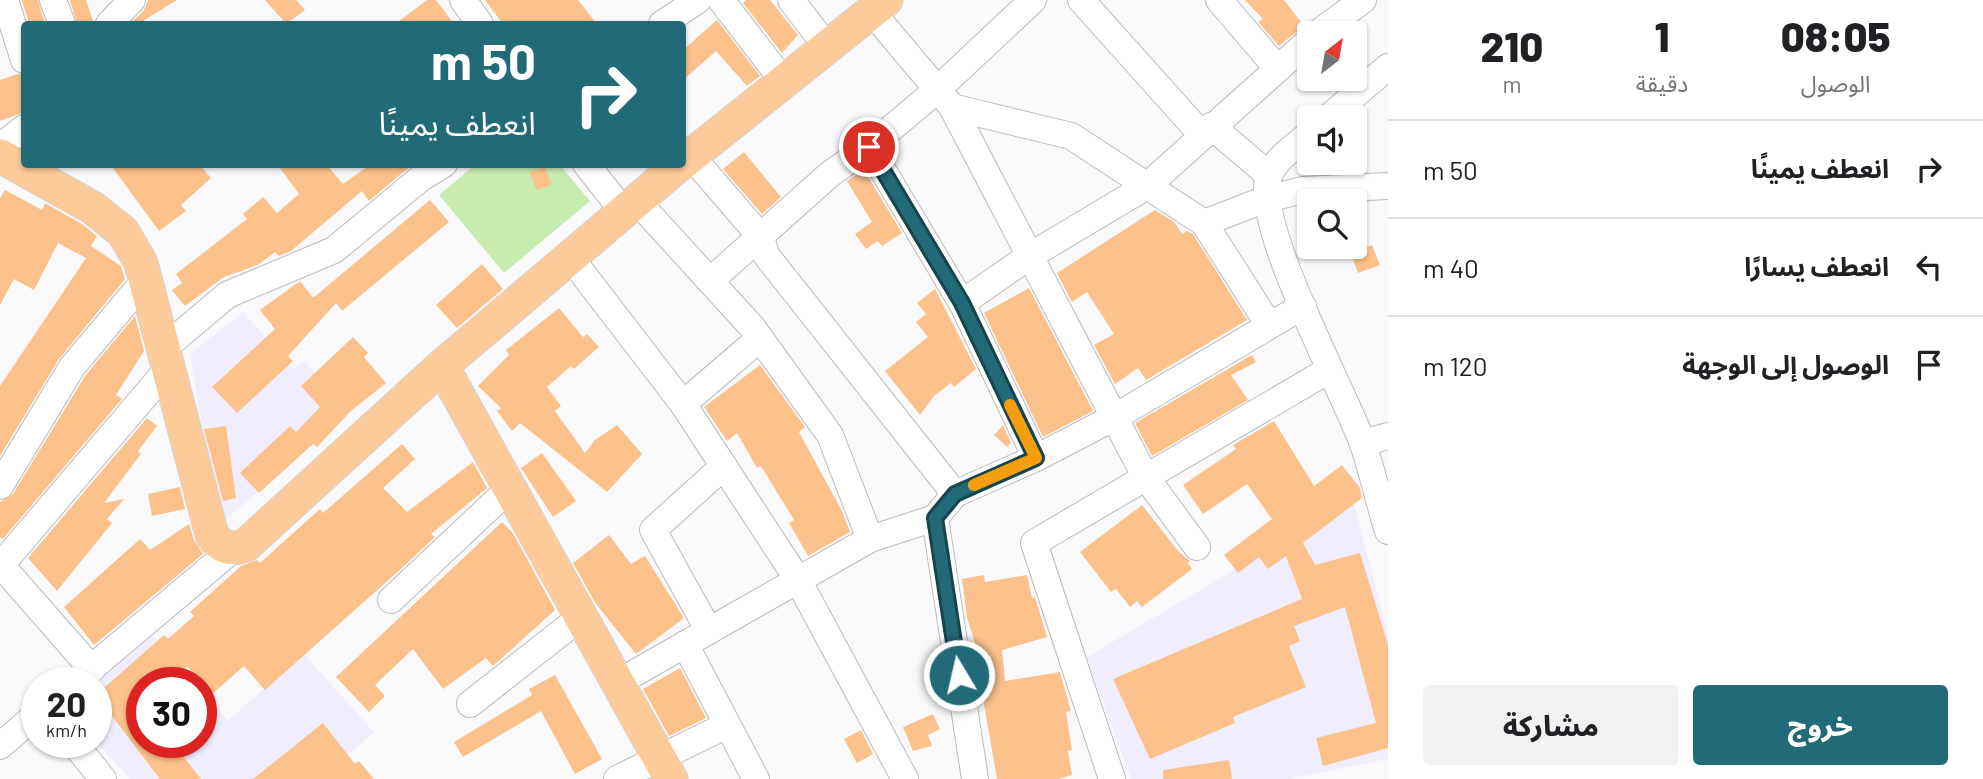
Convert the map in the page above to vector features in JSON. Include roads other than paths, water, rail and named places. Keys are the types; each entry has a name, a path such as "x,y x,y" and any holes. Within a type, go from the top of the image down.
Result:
{"main road":[{"path":"686,160 879,6"},
{"path":"0,156 21,168"},
{"path":"21,168 93,208 123,232 141,263 164,360 212,535 220,545 233,549 246,545 442,366 676,168"},
{"path":"442,366 666,768"}],"street":[{"path":"5,0 21,51"},
{"path":"53,0 61,21"},
{"path":"463,0 478,21"},
{"path":"666,21 698,0"},
{"path":"721,0 784,82"},
{"path":"791,0 827,47"},
{"path":"710,281 830,174 944,98 1033,0"},
{"path":"1081,0 1206,131 1267,187 1303,306 1363,443 1388,531"},
{"path":"1219,0 1277,68"},
{"path":"1334,21 1363,0"},
{"path":"879,6 944,98 1145,476 1197,547"},
{"path":"962,303 1028,257 1147,186 1297,51"},
{"path":"1343,105 1388,67"},
{"path":"944,98 1071,136 1204,223 1269,325"},
{"path":"0,147 21,130"},
{"path":"869,147 962,303 1036,458"},
{"path":"1204,223 1267,187 1297,149"},
{"path":"686,162 761,237 766,255 955,494"},
{"path":"76,667 1,565 164,360 227,295 334,250 421,178 437,168"},
{"path":"590,168 710,281 760,338 830,436 870,540"},
{"path":"1267,187 1303,190 1388,186"},
{"path":"570,257 683,404 799,580 905,779"},
{"path":"0,486 72,367 145,280"},
{"path":"619,682 870,540 935,518 955,494 1036,458 1115,417 1303,306"},
{"path":"683,404 760,338"},
{"path":"1112,779 1034,543 1329,370"},
{"path":"1363,443 1388,436"},
{"path":"709,631 653,530 724,466"},
{"path":"391,600 510,488"},
{"path":"935,518 975,779"},
{"path":"94,667 233,549"},
{"path":"470,704 582,616"},
{"path":"685,644 756,779"},
{"path":"617,779 666,768 727,725"},
{"path":"0,746 21,728"},
{"path":"87,758 103,779"}]}
